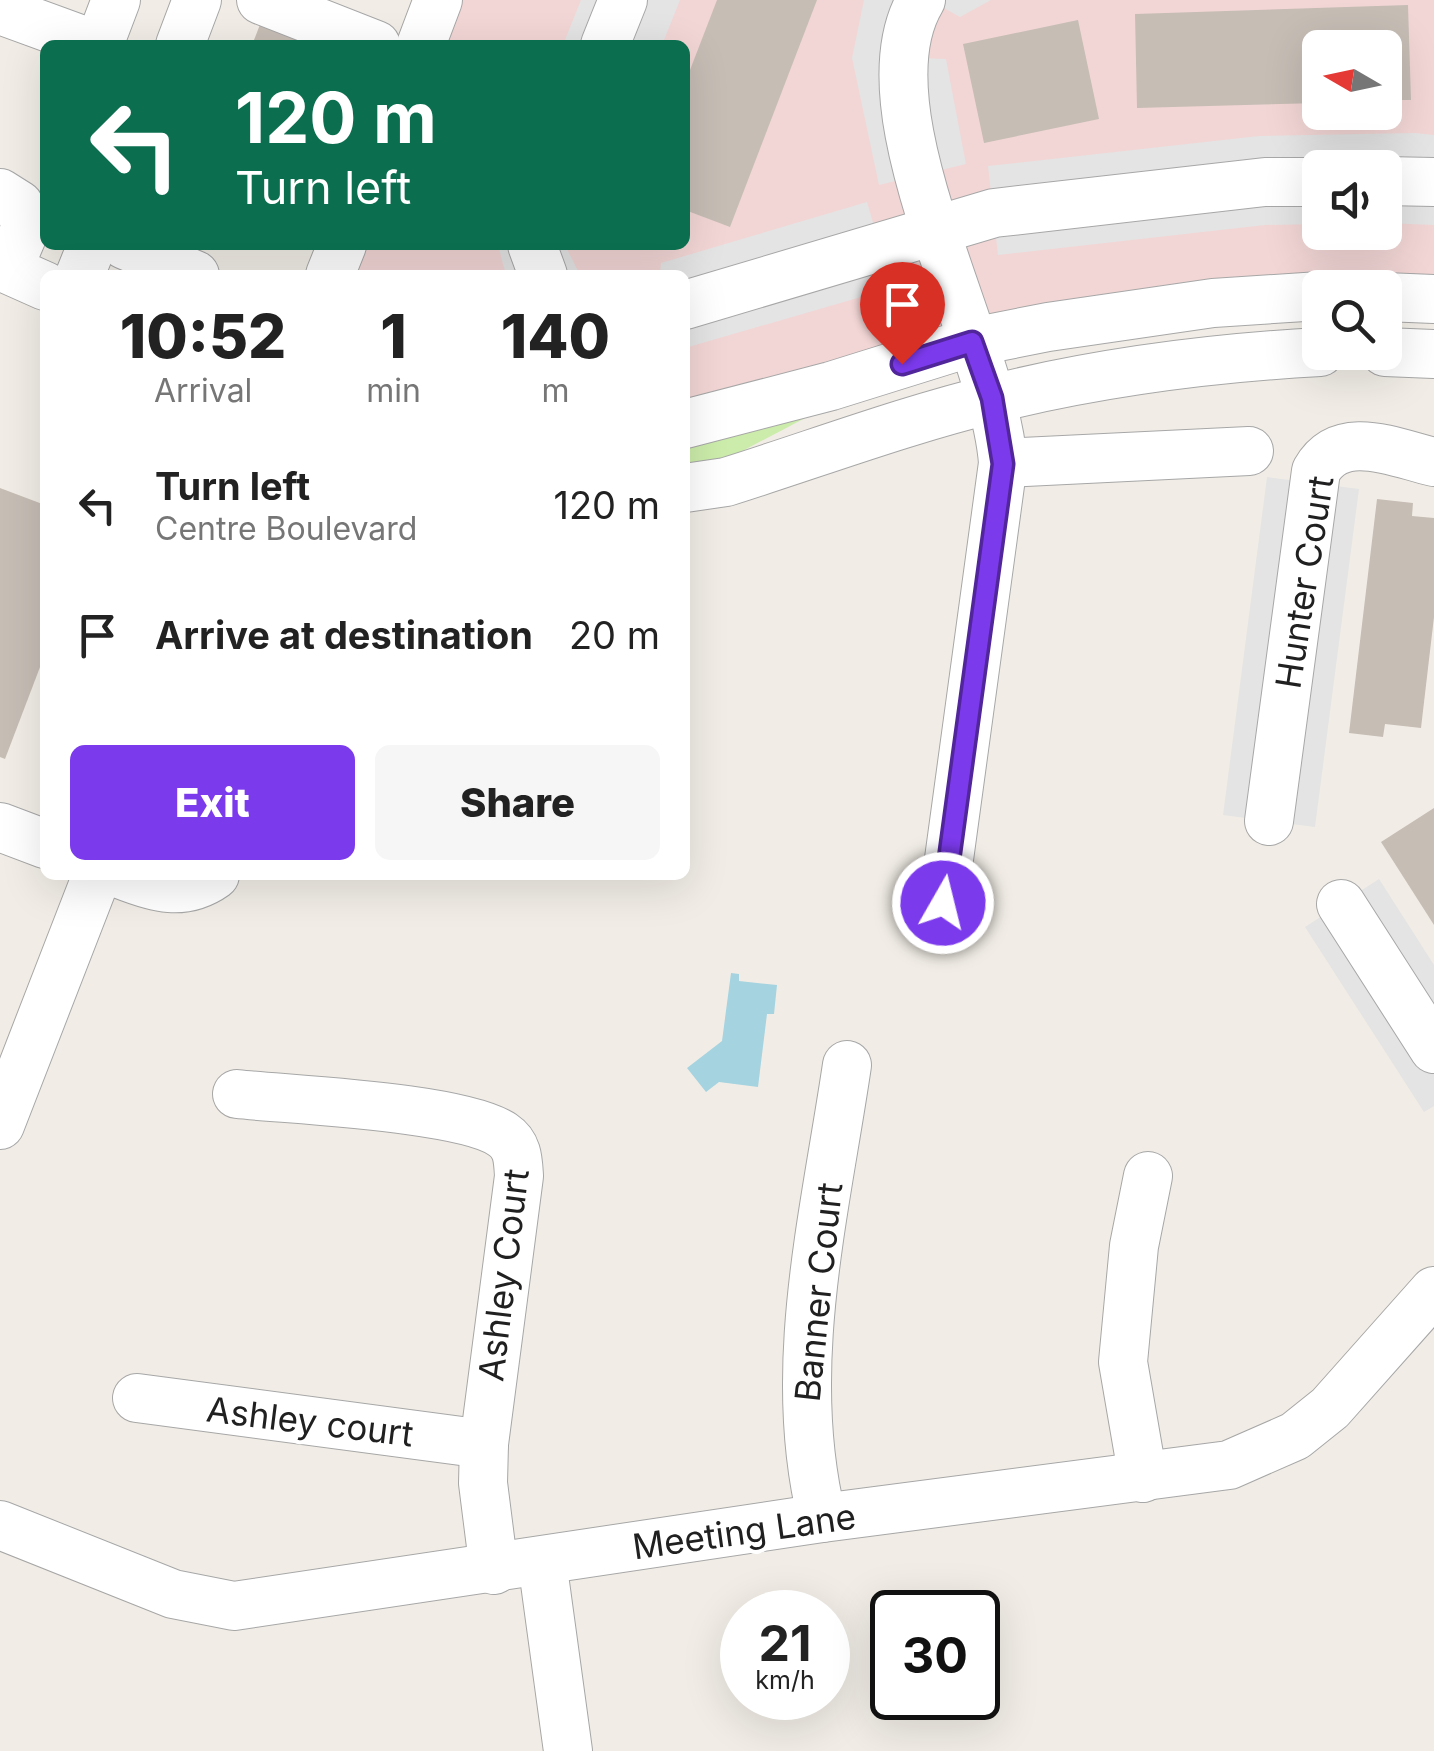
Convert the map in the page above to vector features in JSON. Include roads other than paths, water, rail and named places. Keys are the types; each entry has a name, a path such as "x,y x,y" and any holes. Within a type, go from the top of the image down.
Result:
{"street":[{"path":"100,40 116,0"},
{"path":"182,40 198,0"},
{"path":"261,0 363,40"},
{"path":"423,40 438,0"},
{"path":"607,40 623,0"},
{"path":"921,0 905,36 901,81 936,230 992,398 1003,464 943,903"},
{"path":"0,10 84,40"},
{"path":"1402,181 1434,182"},
{"path":"690,304 994,213 1264,182 1302,182"},
{"path":"21,222 40,273"},
{"path":"137,250 183,270"},
{"path":"690,423 831,386 972,342 1213,303 1302,297"},
{"path":"1402,297 1434,299"},
{"path":"690,487 726,482 992,398 1099,375 1246,356 1302,353"},
{"path":"1402,353 1434,354"},
{"name":"Hunter Court","path":"1269,821 1316,471 1332,452 1356,444 1434,462"},
{"path":"1003,464 1250,450"},
{"path":"0,827 40,842"},
{"path":"0,1125 95,880"},
{"path":"135,880 158,889 183,889 204,880"},
{"path":"1341,904 1434,1049"},
{"name":"Banner Court","path":"822,1518 808,1465 804,1386 847,1065"},
{"name":"Ashley Court","path":"237,1094 462,1120 506,1136 518,1154 519,1176 484,1444 484,1493 494,1570"},
{"path":"1143,1478 1123,1362 1134,1246 1148,1176"},
{"name":"Meeting Lane","path":"0,1526 174,1594 234,1606 822,1518 1229,1465 1295,1436 1330,1408 1434,1290"},
{"name":"Ashley court","path":"137,1398 484,1444"},
{"path":"542,1561 568,1751"}],"water":[{"path":"731,973 739,974 739,981 777,985 774,1014 767,1014 758,1087 719,1082 706,1092 687,1068 722,1041"}]}
